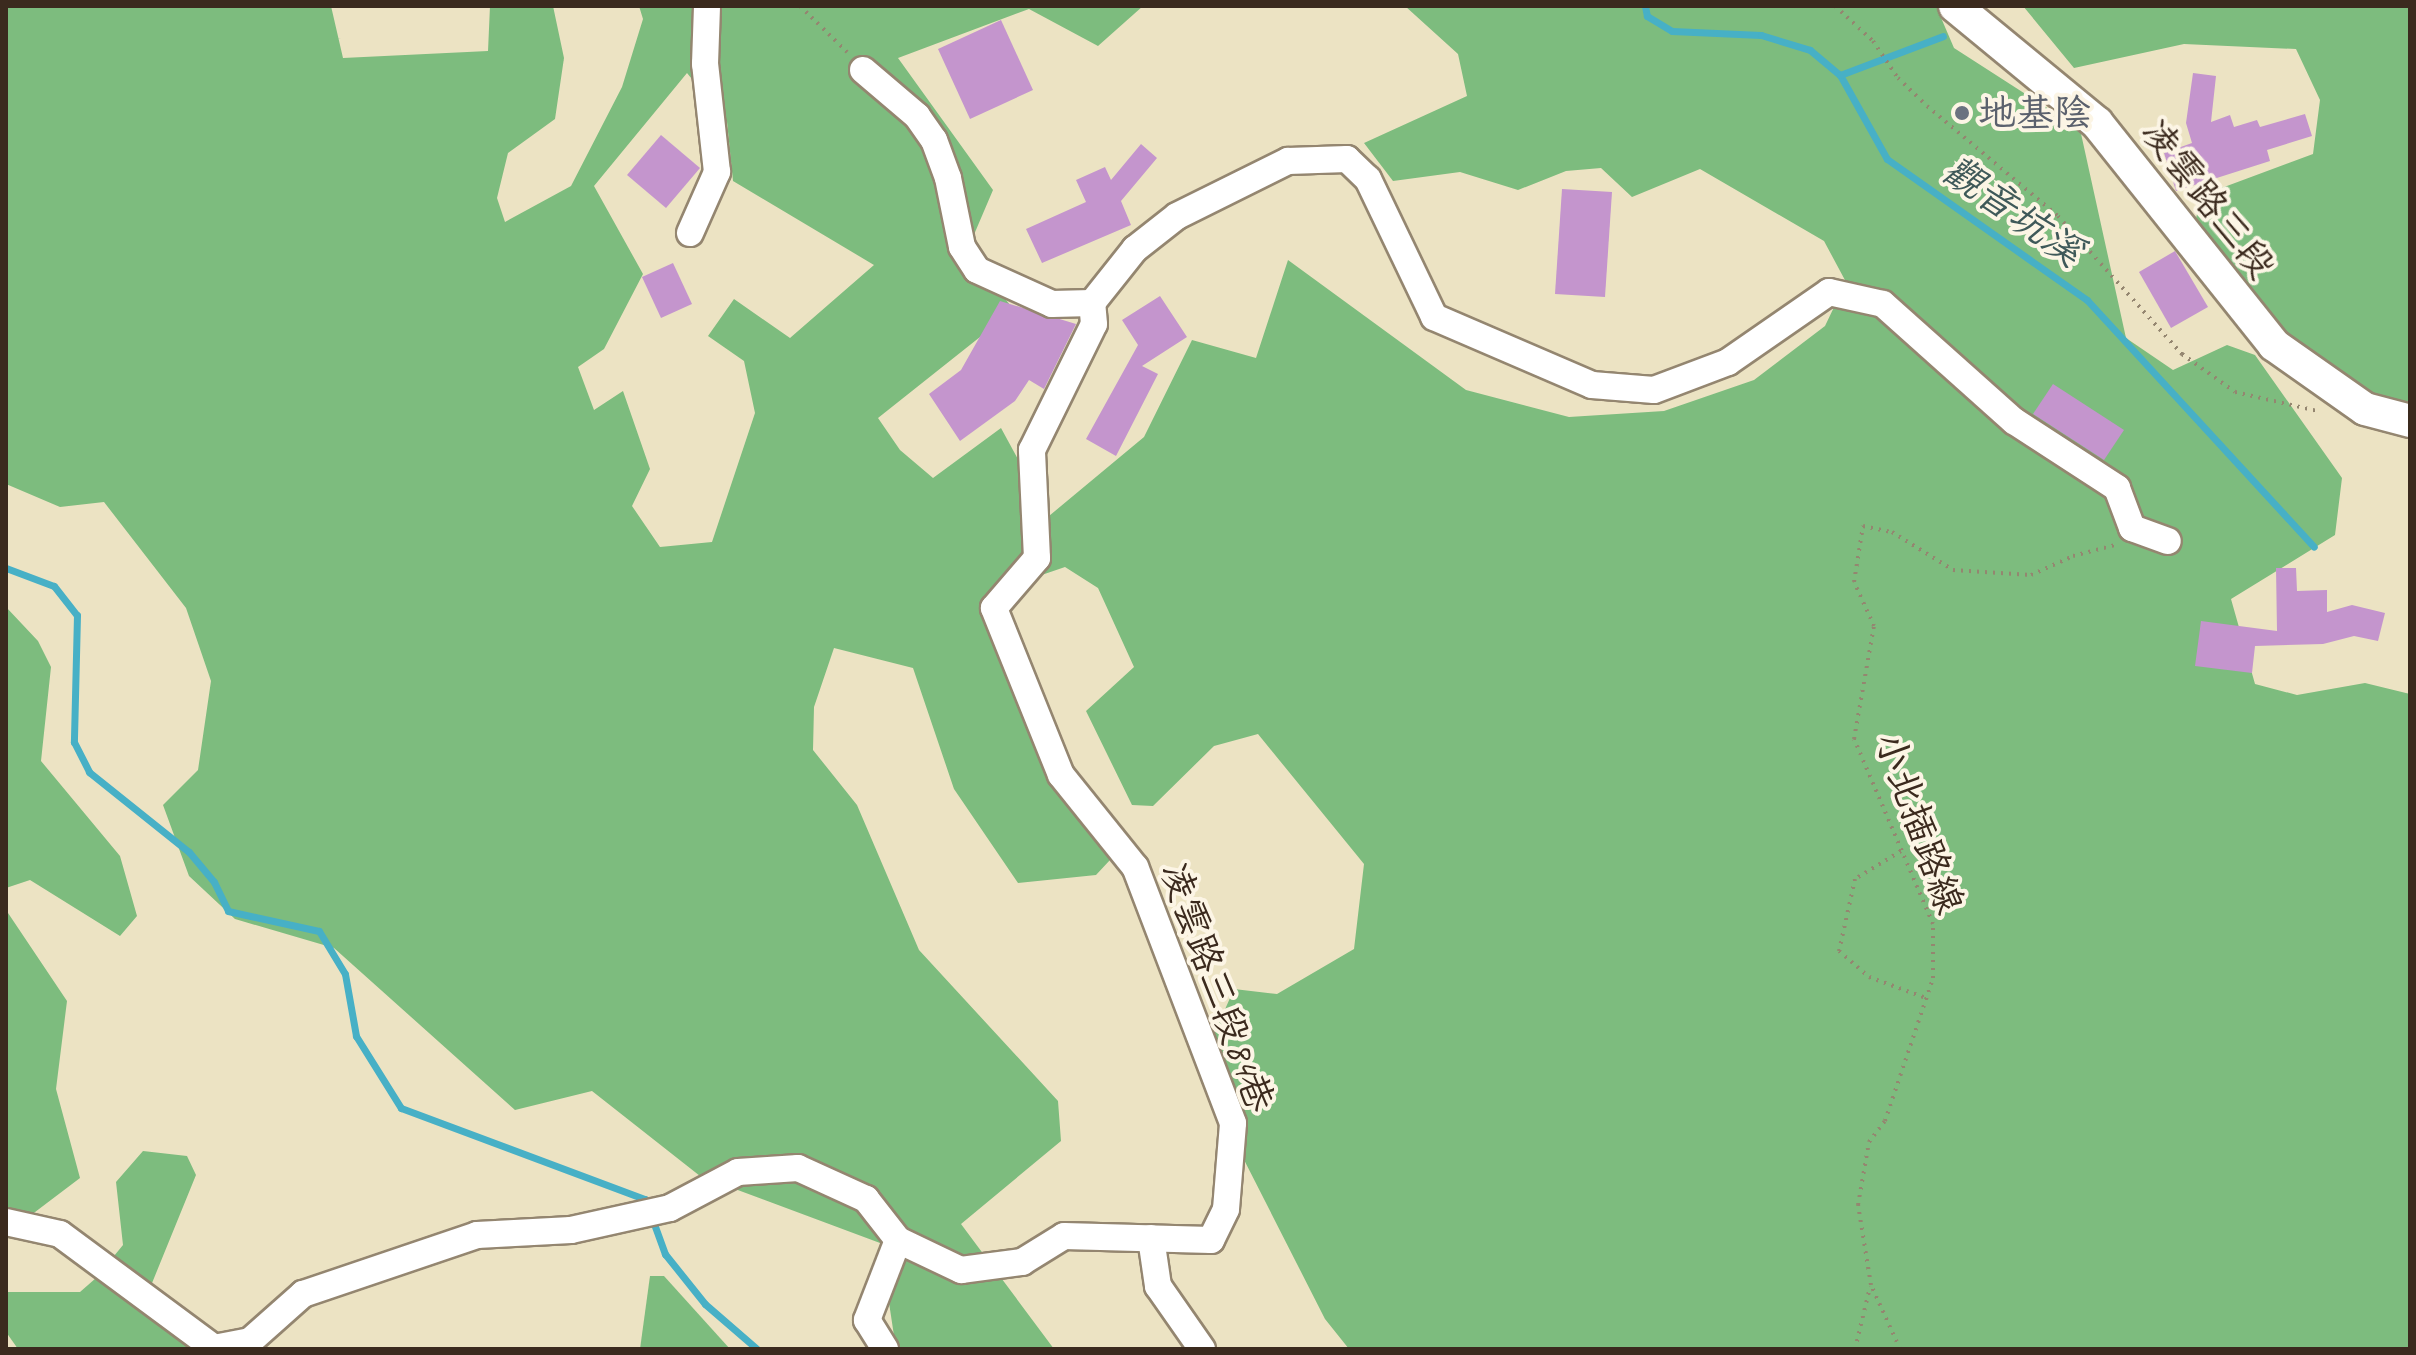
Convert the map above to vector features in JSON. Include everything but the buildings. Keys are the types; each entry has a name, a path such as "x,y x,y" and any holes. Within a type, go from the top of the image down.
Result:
{"street":[{"path":"690,233 717,172 705,64 707,6"},
{"name":"凌雲路三段","path":"1955,6 2097,123 2274,345 2365,409 2410,421"},
{"path":"863,70 917,116 934,140 948,178 962,247 977,270 1052,304 1092,303"},
{"name":"凌雲路三段84巷","path":"898,1240 961,1270 1022,1262 1064,1236 1211,1240 1226,1209 1233,1123 1135,867 1061,775 994,608 1037,558 1032,450 1094,324 1092,303 1135,249 1177,216 1288,161 1347,159 1368,179 1434,317 1592,385 1654,390 1728,362 1829,292 1883,304 2014,421 2117,488 2132,528 2168,541"},
{"path":"6,1222 60,1234 214,1348 250,1341 303,1294 477,1235 571,1230 666,1209 738,1172 798,1168 866,1199 898,1240 867,1320 885,1349"},
{"path":"1151,1238 1158,1286 1202,1349"}],"path":[{"path":"800,6 863,70"},
{"path":"1835,6 1873,41 1898,78 2058,216 2182,354 2235,392 2319,412"},
{"name":"小北插路線","path":"1900,1349 1871,1285 1858,1205 1869,1142 1885,1121 1933,978 1933,924 1854,739 1874,626 1854,582 1863,526 1892,532 1953,570 2031,575 2073,556"},
{"path":"1901,851 1855,879 1839,951 1869,977 1926,998"},
{"path":"1855,1349 1871,1285"}],"green space":[{"path":"6,6 331,6 343,58 488,51 490,6 553,6 564,58 555,119 508,153 497,198 505,222 571,186 622,87 643,19 639,6 1143,6 1098,46 1029,9 898,58 993,190 967,251 1014,310 878,418 900,450 933,478 1001,428 1049,516 1144,437 1192,340 1256,358 1288,260 1466,390 1569,417 1664,411 1754,380 1825,326 1846,282 1824,241 1700,169 1632,197 1601,168 1566,171 1518,190 1460,172 1393,181 1364,143 1467,96 1458,54 1405,6 1936,6 1954,48 2080,129 2126,338 2173,370 2227,345 2255,355 2342,478 2335,535 2231,599 2255,684 2297,695 2365,683 2410,694 2410,1349 1349,1349 1325,1319 1238,1148 1207,1050 1234,989 1277,994 1354,949 1364,864 1258,734 1214,746 1153,806 1132,805 1086,711 1134,667 1098,588 1065,567 1027,580 1009,617 1074,808 1110,860 1096,875 1018,883 954,789 913,668 834,648 814,707 813,750 857,805 919,950 1058,1101 1061,1141 961,1224 1054,1349 896,1349 880,1243 700,1176 592,1091 515,1110 334,948 235,919 189,876 163,805 198,770 211,681 186,608 104,502 60,507 6,484","holes":["687,73 727,122 733,181 874,265 790,338 734,299 708,336 744,361 755,413 712,542 660,547 632,506 650,469 623,391 594,410 578,367 604,349 643,274 594,186"]},
{"path":"2023,6 2410,6 2410,401 2343,402 2195,225 2200,196 2313,154 2320,100 2296,49 2184,44 2074,68"},
{"path":"6,607 38,641 51,667 41,761 120,856 137,916 120,936 30,880 6,888"},
{"path":"6,910 67,1001 56,1089 80,1178 6,1234"},
{"path":"143,1151 187,1156 196,1175 150,1288 207,1349 18,1349 6,1332 6,1292 80,1292 96,1278 123,1245 116,1182"},
{"path":"650,1276 664,1276 730,1349 640,1349"}],"waterway":[{"name":"觀音坑溪","path":"1645,6 1647,16 1672,31 1761,35 1810,50 1840,75 1887,159 2087,300 2314,547"},
{"path":"1840,75 1943,36"},
{"path":"6,568 54,586 77,615 74,742 89,772 189,852 214,882 228,911 319,931 345,974 356,1036 401,1108 645,1199 665,1254 705,1304 757,1349"}],"place":[{"name":"地基陰","path":"1962,113"}]}
